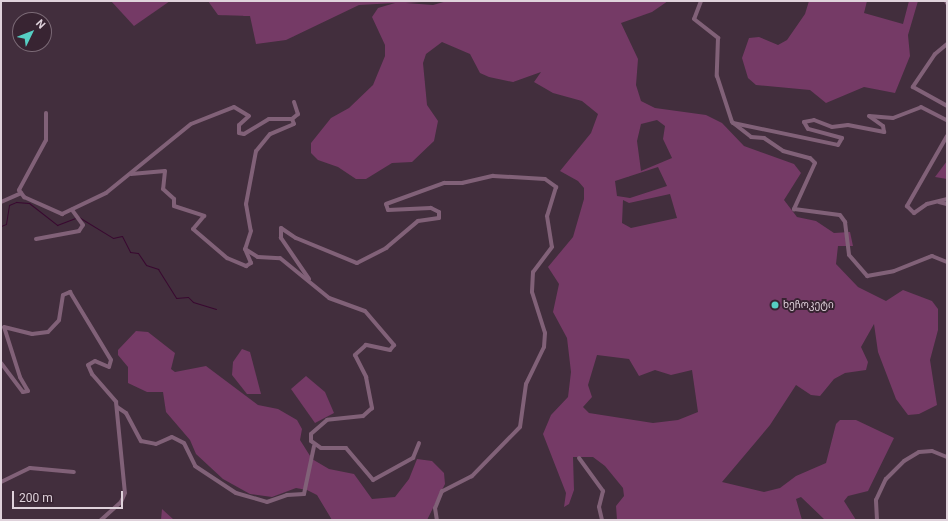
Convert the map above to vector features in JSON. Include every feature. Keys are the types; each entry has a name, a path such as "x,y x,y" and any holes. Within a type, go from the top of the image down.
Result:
{"street":[{"path":"701,1 694,19 718,38 716,76 732,122 751,137 764,138 782,151 810,158 815,163 794,209 840,215 846,222 849,255 867,276 894,271 932,256 947,262"},
{"path":"947,44 935,54 913,87 947,106"},
{"path":"21,193 62,214 106,193 191,124 212,118 234,107 245,111 249,116 237,131 244,134 269,119 292,119 298,114 294,102"},
{"path":"732,122 838,144 842,138 808,129 804,122 884,132 883,126 869,116 893,118 921,107 947,120"},
{"path":"21,193 20,183 46,140 46,113"},
{"path":"130,174 165,171 163,189 174,199 174,206 204,216 193,229 227,258 246,266 251,263 245,249 250,231 246,204 256,151 270,134 294,124 292,119"},
{"path":"947,136 907,206 914,213 927,204 947,199"},
{"path":"309,279 281,238 281,228 296,238 357,263 386,248 418,221 439,218 439,212 431,208 388,210 386,204 444,183 462,183 493,176 545,179 556,187 547,216 552,247 533,272 532,292 544,333 544,347 526,384 520,427 472,476 442,492 435,508 437,520"},
{"path":"1,202 21,193"},
{"path":"939,202 947,204"},
{"path":"36,239 79,231 83,225 72,210"},
{"path":"117,407 126,413 141,441 156,444 172,437 184,442 195,466 236,493 268,502 287,495 304,494 314,446 311,434 326,420 364,416 372,408 370,388 355,355 358,348 374,344 390,350 394,345 365,311 329,298 309,279 280,258 258,257 245,249"},
{"path":"1,363 23,392 28,391 20,377 4,327 32,334 48,332 59,320 63,295 70,292 112,360 109,367 90,361 88,369 104,385 117,407 125,493 121,502 101,520"},
{"path":"314,446 346,448 373,480 413,458 419,442"},
{"path":"877,520 876,500 886,479 904,462 919,452 932,451 947,457"},
{"path":"578,458 603,491 599,507 602,520"},
{"path":"1,482 30,468 74,472"}],"shaded area":[{"path":"111,1 170,1 134,26"},
{"path":"208,1 437,1 406,3 433,5 447,1 668,1 652,12 621,23 638,59 636,85 641,101 655,108 706,115 722,123 744,146 794,164 801,173 784,200 797,217 816,221 834,233 850,232 853,246 838,246 836,264 858,287 886,301 903,290 932,301 938,309 938,330 930,360 937,405 919,414 908,415 896,399 878,352 874,324 861,347 868,362 866,370 845,373 834,379 820,396 811,395 796,385 770,425 722,482 764,492 780,488 796,476 826,463 836,424 840,420 856,420 894,438 868,491 848,496 844,501 856,520 825,520 801,497 796,499 802,520 617,520 616,506 624,496 623,488 605,466 593,457 573,457 574,490 569,504 564,507 566,493 543,434 551,415 568,397 571,372 567,338 553,312 559,284 548,267 573,237 584,199 584,188 578,181 560,171 591,133 598,114 582,101 553,93 534,82 541,72 513,82 489,77 480,73 470,54 442,42 426,54 423,63 427,105 438,121 434,141 412,162 392,163 366,179 356,179 338,167 318,160 311,153 311,143 331,118 349,108 373,85 385,56 385,45 372,17 378,8 395,3 359,5 286,40 256,44 250,16 218,15","holes":["657,120 665,126 663,139 672,158 641,171 637,141 641,124","658,167 667,186 630,198 617,196 615,181","670,194 677,218 631,228 622,223 623,200 629,203","597,355 629,359 639,376 655,370 671,375 692,370 698,412 678,420 653,423 589,413 583,407 592,397 588,385"]},
{"path":"809,1 867,1 864,13 903,24 909,1 918,1 908,35 910,56 895,93 864,87 826,103 810,90 756,85 748,78 742,58 749,38 759,37 778,45 787,40 805,14"},
{"path":"947,161 947,179 935,177"},
{"path":"136,331 148,332 175,353 171,369 175,372 206,366 258,405 278,409 297,420 302,429 300,440 312,459 329,469 354,474 372,499 395,497 409,479 417,459 432,461 444,473 445,484 427,520 332,520 317,495 307,490 296,488 272,497 250,494 223,479 196,454 190,440 166,412 163,392 147,392 128,383 128,367 118,355 118,350"},
{"path":"242,349 250,352 261,394 247,394 232,375 233,362"},
{"path":"306,376 325,392 334,413 315,423 291,389"},
{"path":"162,509 174,520 161,520"}],"waterway":[{"path":"1,226 6,224 9,205 16,202 29,203 57,225 75,218"},
{"path":"77,216 113,238 122,236 130,252 138,253 146,265 158,269 176,298 188,297 193,302 216,309"}],"place":[{"name":"ხეჩოკეტი","path":"775,305"}]}
